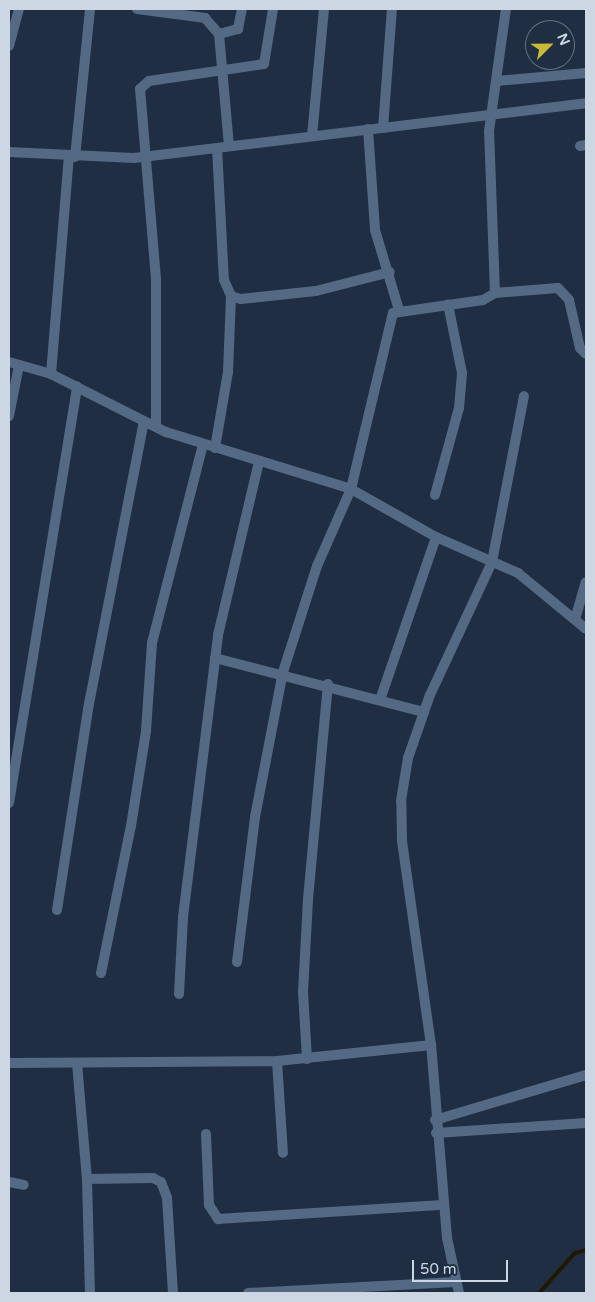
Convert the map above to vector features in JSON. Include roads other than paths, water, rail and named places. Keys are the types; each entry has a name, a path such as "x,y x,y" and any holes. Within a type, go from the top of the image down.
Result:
{"street":[{"path":"9,46 19,9"},
{"path":"51,374 72,156 90,9"},
{"path":"128,9 205,18 219,34 229,146"},
{"path":"219,34 238,29 242,9"},
{"path":"156,427 156,279 143,157 142,84 264,64 273,9"},
{"path":"312,136 324,9"},
{"path":"383,128 392,9"},
{"path":"495,293 491,115 506,9"},
{"path":"496,81 586,74"},
{"path":"9,152 72,156 143,157 586,103"},
{"path":"368,130 375,230 390,272 399,310"},
{"path":"215,448 228,372 231,296 224,280 217,148"},
{"path":"231,296 241,299 316,291 390,272"},
{"path":"237,962 255,817 283,672 317,566 351,489 392,318 399,310 487,299 495,293 558,288 568,300 580,348 586,354"},
{"path":"435,495 460,399 458,342 448,304"},
{"path":"9,416 14,364 51,374 156,427 259,462 351,489 436,537 526,578 576,616 586,629"},
{"path":"9,803 77,387"},
{"path":"459,1293 443,1205 435,1120 431,1044 401,811 408,758 424,712 492,562 524,396"},
{"path":"57,910 88,709 144,421"},
{"path":"101,973 132,826 146,731 152,643 203,444"},
{"path":"179,994 183,917 215,658 259,462"},
{"path":"381,698 436,537"},
{"path":"576,616 586,582"},
{"path":"215,658 283,672 381,698 424,712"},
{"path":"307,1059 304,992 308,899 328,684"},
{"path":"9,1063 278,1062 431,1044"},
{"path":"278,1062 283,1153"},
{"path":"76,1063 87,1179 90,1293"},
{"path":"435,1120 586,1075"},
{"path":"436,1133 586,1123"},
{"path":"206,1134 209,1205 218,1219 443,1205"},
{"path":"87,1179 152,1178 161,1182 167,1198 173,1293"},
{"path":"9,1182 24,1185"},
{"path":"248,1293 456,1282"}],"waterway":[{"path":"539,1293 575,1253 586,1250"}]}
